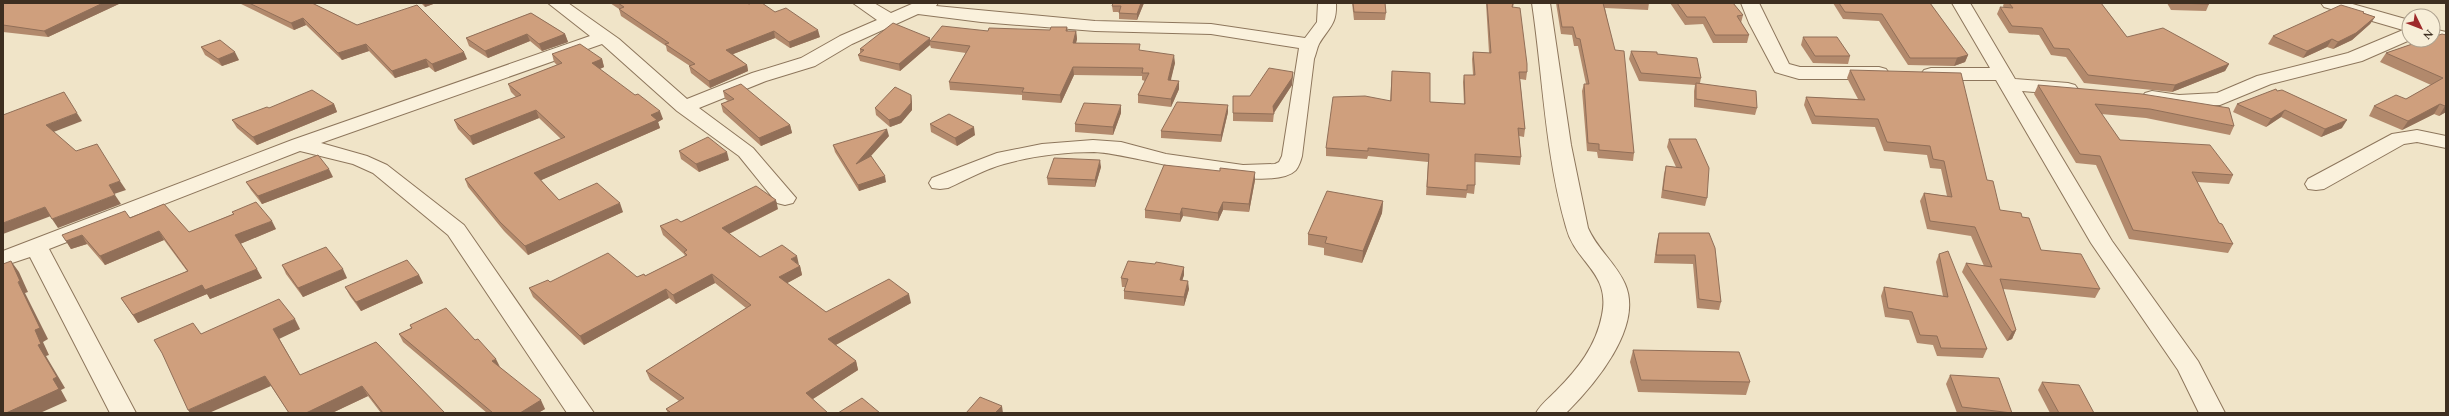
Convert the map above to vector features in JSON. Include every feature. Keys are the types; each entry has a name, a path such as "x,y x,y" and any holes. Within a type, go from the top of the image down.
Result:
{"street":[{"path":"557,3 631,58 684,107 746,152 785,198"},
{"path":"862,3 890,20"},
{"path":"940,183 997,159 1042,150 1093,146 1121,148 1165,160 1243,171 1265,172 1280,170 1288,166 1292,156 1305,59 1310,44 1319,35 1328,18 1327,3"},
{"path":"1541,3 1555,88 1564,177 1578,230 1603,267 1616,292 1613,322 1602,353 1549,413"},
{"path":"1750,3 1758,23 1782,68 1799,73 1908,74 2006,79 2085,90"},
{"path":"1961,3 2102,242 2189,367 2212,413"},
{"path":"2330,3 2366,8 2401,23"},
{"path":"684,107 759,77 808,62 846,40 923,6 981,17 1095,26 1211,29 1310,44"},
{"path":"3,259 299,144 604,37"},
{"path":"2138,95 2179,101 2220,99 2264,80 2355,57 2401,37"},
{"path":"2316,184 2399,138 2416,136 2446,142"},
{"path":"299,144 360,160 380,169 456,230 581,413"},
{"path":"36,247 123,413"}],"building":[{"path":"3,3 103,3 44,31 3,25"},
{"path":"249,3 312,3 357,25 417,5 464,52 432,64 426,59 392,71 366,44 338,53 303,18 291,23"},
{"path":"618,3 762,3 775,12 786,8 818,30 789,42 774,31 726,50 747,65 709,81 689,66 695,64 665,44 669,43 619,9 624,7"},
{"path":"1113,3 1141,3 1137,14 1119,13 1121,6 1112,6"},
{"path":"1353,3 1385,3 1386,13 1354,12"},
{"path":"1487,3 1513,3 1512,7 1520,8 1527,64 1527,72 1519,72 1525,129 1518,128 1521,157 1475,154 1475,185 1467,185 1467,190 1427,187 1429,154 1368,148 1368,151 1326,148 1333,97 1365,96 1391,101 1392,71 1430,73 1430,102 1465,104 1464,75 1475,75 1473,52 1491,53"},
{"path":"1558,3 1603,3 1615,50 1624,51 1634,153 1599,150 1599,144 1588,143 1584,84 1589,84 1580,39 1576,38 1573,27 1562,27"},
{"path":"1677,3 1733,3 1743,15 1737,16 1749,35 1715,35 1705,17 1687,17"},
{"path":"1839,3 1930,3 1968,55 1957,58 1910,58 1882,14 1845,12"},
{"path":"2009,3 2101,3 2127,37 2163,28 2229,64 2175,85 2088,75 2069,49 2054,48 2042,28 2012,26 2000,7 2013,8"},
{"path":"2174,3 2208,3 2209,4"},
{"path":"2341,5 2375,17 2356,33 2338,42 2332,39 2307,51 2273,36"},
{"path":"531,13 565,34 539,44 527,34 485,51 466,38"},
{"path":"893,23 930,38 899,64 858,55 864,50 860,49"},
{"path":"942,26 988,31 989,28 1050,30 1051,27 1067,27 1066,31 1076,31 1073,43 1140,44 1139,50 1174,55 1168,80 1179,81 1171,99 1138,95 1149,73 1142,73 1143,68 1073,67 1060,95 1022,92 1024,88 949,82 970,46 930,41"},
{"path":"2441,34 2446,35 2446,106 2440,104 2408,121 2374,106 2396,95 2406,99 2443,78 2386,53 2401,48 2441,48"},
{"path":"1803,37 1837,37 1850,56 1815,56"},
{"path":"220,40 235,52 218,59 201,47"},
{"path":"580,44 602,59 592,63 635,95 638,94 660,111 651,115 657,120 534,173 559,200 597,183 620,203 525,246 500,222 465,179 565,137 536,110 470,136 454,120 521,95 508,84 562,63 552,54"},
{"path":"1631,51 1657,52 1657,54 1697,58 1701,78 1641,73"},
{"path":"1269,68 1293,72 1292,78 1273,106 1274,114 1233,113 1233,96 1250,96"},
{"path":"1850,70 1961,73 1987,180 1993,181 2000,210 2021,213 2022,217 2029,218 2041,250 2081,254 2100,289 2000,279 2016,330 2012,332 1966,263 1992,267 1975,227 1930,221 1924,193 1952,197 1944,161 1933,159 1930,146 1887,142 1878,119 1815,116 1806,97 1865,100"},
{"path":"1696,83 1756,91 1757,108 1696,99"},
{"path":"741,84 790,125 759,138 721,104 734,99 723,91"},
{"path":"2038,85 2142,94 2229,108 2234,126 2150,109 2095,104 2120,140 2210,145 2233,175 2192,172 2219,223 2222,224 2233,244 2133,230 2100,156 2080,154"},
{"path":"895,87 911,95 911,103 900,116 889,120 875,108"},
{"path":"2276,89 2277,91 2282,90 2347,120 2325,129 2285,110 2271,119 2237,104"},
{"path":"312,90 334,104 253,137 232,120 267,107 269,108"},
{"path":"64,92 77,113 46,125 76,151 97,144 120,181 109,185 115,195 52,219 45,207 3,223 3,115"},
{"path":"1177,102 1228,105 1221,135 1161,131"},
{"path":"1084,103 1121,105 1113,127 1075,124"},
{"path":"949,114 974,127 955,138 930,124"},
{"path":"887,129 856,164 871,156 885,176 858,185 833,145"},
{"path":"708,137 727,152 696,164 679,151"},
{"path":"1669,139 1696,139 1709,168 1707,198 1663,190 1666,166 1682,168"},
{"path":"318,155 329,169 258,196 246,182"},
{"path":"1054,158 1100,160 1095,180 1047,178"},
{"path":"1164,165 1220,171 1220,168 1255,172 1249,204 1223,202 1218,213 1182,208 1180,214 1145,210"},
{"path":"756,186 776,200 722,228 760,257 782,245 797,256 791,259 800,266 779,277 826,312 889,279 909,294 828,339 856,361 806,393 828,413 667,413 670,412 666,409 684,398 646,371 751,305 712,274 673,295 666,289 580,336 529,288 548,280 550,282 608,253 637,277 644,274 645,276 687,255 684,252 687,250 660,226 677,219 681,222"},
{"path":"1327,191 1383,201 1363,251 1325,243 1327,237 1308,234"},
{"path":"256,202 272,221 235,235 257,269 205,290 202,285 133,315 121,298 188,271 159,231 100,256 82,235 66,241 62,235 125,211 130,218 164,204 189,232 234,214 232,212"},
{"path":"1659,233 1709,233 1715,248 1721,302 1699,299 1695,255 1656,255"},
{"path":"326,247 343,269 298,288 282,265"},
{"path":"1948,251 1987,349 1941,348 1937,336 1920,335 1912,312 1888,308 1884,287 1948,297 1939,254"},
{"path":"407,260 419,275 356,302 345,287"},
{"path":"11,261 20,281 18,282 40,328 35,330 41,344 38,345 57,377 53,379 59,389 3,413 3,264"},
{"path":"1128,261 1155,264 1156,262 1184,267 1180,280 1188,281 1184,297 1124,291 1128,279 1121,278"},
{"path":"279,299 295,319 273,329 300,375 376,342 445,413 383,413 362,386 306,413 289,413 265,376 188,410 162,353 154,340 193,323 201,334"},
{"path":"446,308 475,340 478,339 496,359 492,361 541,400 520,413 493,413 399,334 412,328 410,325"},
{"path":"1633,350 1739,352 1750,382 1641,380"},
{"path":"1950,375 1999,378 2012,413 1962,407"},
{"path":"2042,382 2079,385 2094,413 2059,413"},
{"path":"980,397 1002,406 995,413 966,413"},
{"path":"862,398 880,413 838,413"}]}
